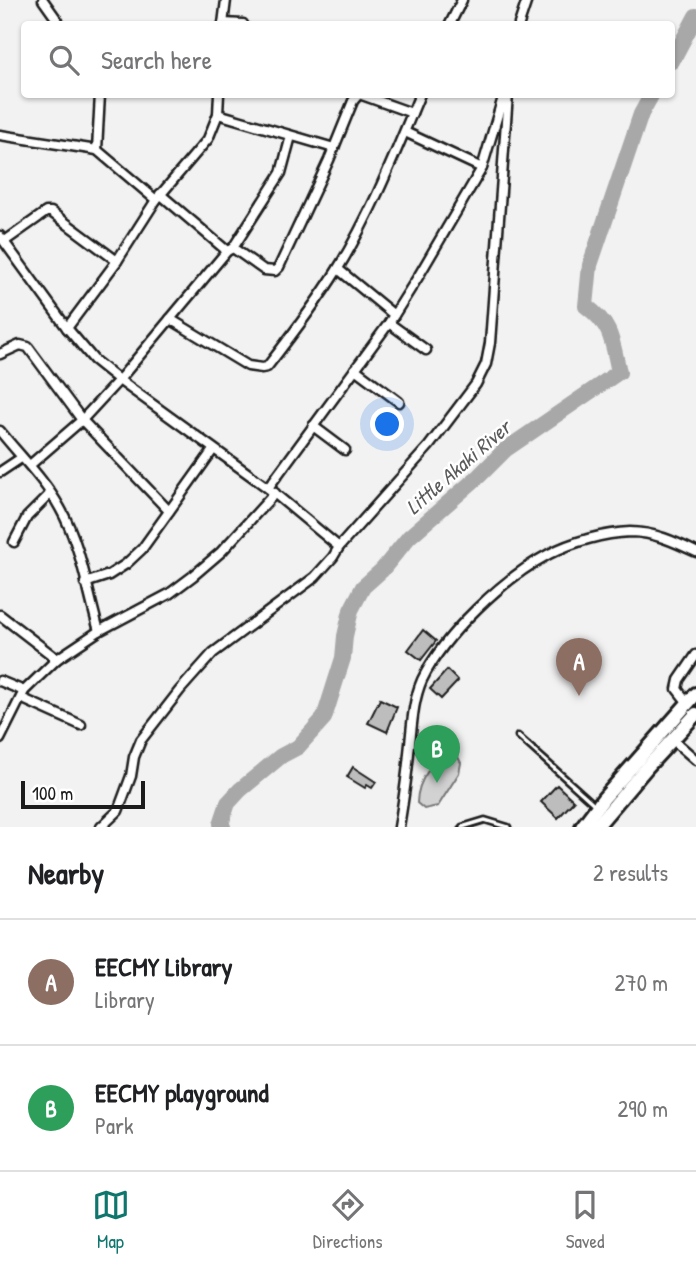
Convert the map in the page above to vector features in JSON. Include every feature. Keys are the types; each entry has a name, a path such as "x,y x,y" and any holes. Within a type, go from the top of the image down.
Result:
{"main road":[{"path":"596,827 672,739 693,704"},
{"path":"582,827 597,806 693,704"}],"street":[{"path":"43,0 58,21"},
{"path":"223,21 226,0"},
{"path":"452,21 462,0"},
{"path":"520,21 527,0"},
{"path":"97,150 100,98"},
{"path":"66,328 117,261 158,197 200,152 215,127 219,98"},
{"path":"0,135 97,150 230,250 264,270 275,271 356,98"},
{"path":"370,98 412,113"},
{"path":"170,319 248,366 267,366 291,338 338,269 374,202 418,98"},
{"path":"0,738 23,695 57,659 99,631 169,594 193,576 221,552 271,491 313,426 391,319 482,167 505,98"},
{"path":"101,827 118,811 141,740 180,690 213,653 315,577 429,446 477,384 486,364 490,343 506,98"},
{"path":"218,114 334,148"},
{"path":"405,132 482,167"},
{"path":"30,466 82,420 230,250 281,173 291,136"},
{"path":"117,261 51,212 46,212 2,238 66,328 94,360 271,491 339,547"},
{"path":"338,269 426,350"},
{"path":"0,354 20,345 28,347 82,420 169,511"},
{"path":"355,369 399,402"},
{"path":"313,426 345,450"},
{"path":"0,431 60,507 76,542 99,631"},
{"path":"85,583 109,575 127,564 142,549 213,450"},
{"path":"0,472 21,458"},
{"path":"14,542 27,517 50,494"},
{"path":"399,827 415,700 430,666 469,615 530,566 572,544 631,532 661,537 696,552"},
{"path":"0,615 57,659"},
{"path":"693,704 677,689 679,680 696,655"},
{"path":"0,681 81,725"},
{"path":"672,739 696,760"}],"lane":[{"path":"518,736 597,806"},
{"path":"461,827 485,820 508,827"}],"shaded area":[{"path":"455,751 461,763 459,773 438,806 424,809 417,803 423,778 440,758"}],"building":[{"path":"423,630 436,641 421,660 408,650"},
{"path":"447,670 458,681 441,699 430,689"},
{"path":"380,699 397,707 387,732 368,723"},
{"path":"353,767 376,782 372,788 367,785 365,788 347,777"},
{"path":"557,785 574,801 558,818 541,802"}],"waterway":[{"name":"Little Akaki River","path":"675,55 696,16"},
{"name":"Little Akaki River","path":"223,827 221,824 228,803 240,790 281,756 298,747 324,718 343,658 351,610 363,587 382,570 409,537 505,450 619,372 613,343 606,328 586,306 590,265 641,114 650,98"}],"place":[{"name":"EECMY Library","path":"579,696"},
{"name":"EECMY playground","path":"437,783"}]}
